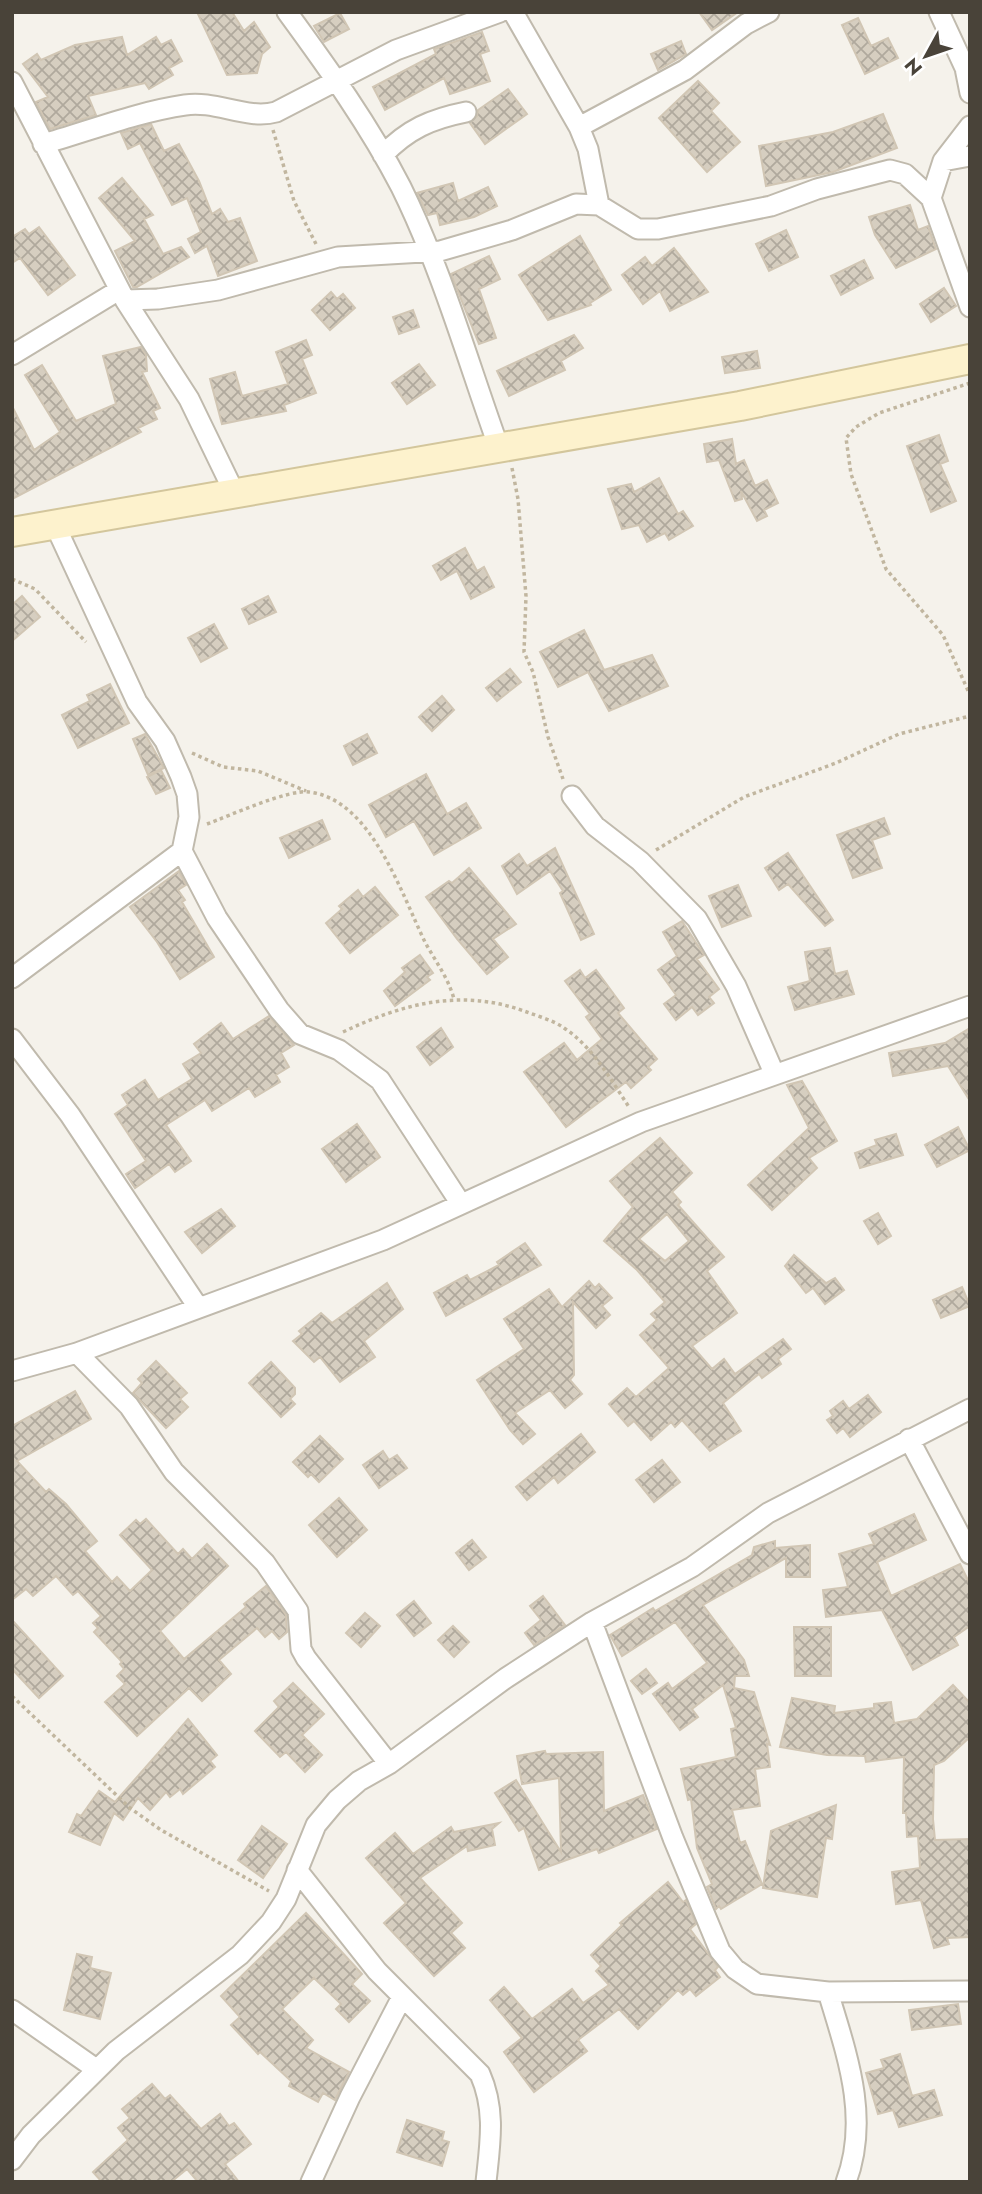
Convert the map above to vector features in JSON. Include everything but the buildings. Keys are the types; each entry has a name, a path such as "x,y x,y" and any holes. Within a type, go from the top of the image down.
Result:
{"main road":[{"path":"12,532 740,406 970,359"}],"street":[{"path":"287,12 383,155 428,251 503,447"},
{"path":"43,144 186,105 220,105 268,114 314,94 334,79 396,50 500,12"},
{"path":"513,12 579,127 588,149 599,205"},
{"path":"579,127 685,69 746,24 769,12"},
{"path":"939,12 965,68 970,93"},
{"path":"12,82 122,295 189,399 235,494"},
{"path":"383,155 404,133 445,117 467,112"},
{"path":"930,198 943,161 970,126"},
{"path":"943,161 970,156"},
{"path":"12,355 122,295 159,299 218,290 338,257 380,257 440,251 512,230 576,204 599,205 639,229 658,229 771,206 817,189 890,170 905,173 930,198 970,307"},
{"path":"55,525 137,702 165,741 187,794 189,817 184,842 217,918 279,1010 300,1034 355,1059 388,1089 461,1204"},
{"path":"572,796 594,826 640,861 697,919 736,986 774,1073"},
{"path":"12,978 184,842"},
{"path":"12,1371 76,1353 383,1240 641,1122 970,1006"},
{"path":"12,1039 70,1115 198,1307"},
{"path":"76,1353 129,1406 174,1472 265,1563 298,1611 299,1640 306,1658 389,1764"},
{"path":"12,2160 32,2135 131,2037 240,1955 286,1899 316,1825 337,1800 359,1781 389,1764 506,1678 592,1622 692,1567 778,1507 970,1409"},
{"path":"909,1438 970,1554"},
{"path":"592,1622 673,1838 720,1951 734,1969 757,1984 828,1992 970,1991"},
{"path":"297,1870 377,1972 480,2074 488,2092 492,2114 486,2182"},
{"path":"828,1992 849,2064 858,2119 856,2151 846,2182"},
{"path":"311,2182 350,2097 402,1997"},
{"path":"12,2010 96,2069"}],"path":[{"path":"268,114 294,201 325,261"},
{"path":"970,383 879,413 856,427 846,438 851,474 886,569 943,635 970,695"},
{"path":"503,447 522,536 526,596 524,652 533,672 555,760 572,796"},
{"path":"12,579 35,589 92,648"},
{"path":"640,861 744,797 836,763 899,734 970,716"},
{"path":"165,741 211,762 257,771 306,791 334,797 366,828 388,863 427,944 444,971 454,999"},
{"path":"184,842 257,805 306,791"},
{"path":"323,1044 380,1014 429,1001 454,999 509,1006 565,1028 591,1054 641,1122"},
{"path":"12,1696 130,1808 161,1830 286,1899"}]}
